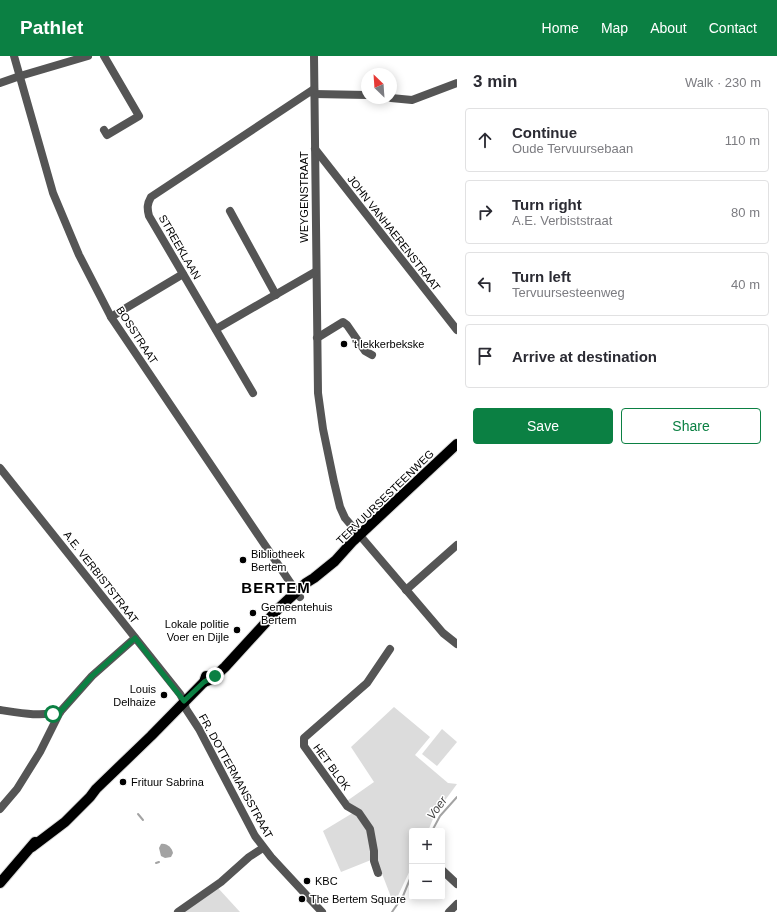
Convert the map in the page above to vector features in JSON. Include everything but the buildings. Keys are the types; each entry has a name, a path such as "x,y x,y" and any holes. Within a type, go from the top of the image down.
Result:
{"main road":[{"name":"TERVUURSESTEENWEG","path":"0,883 38,839 74,804 96,789 151,736 184,701 204,682 215,676 251,638 271,624 298,595 326,572 360,535 457,444"}],"street":[{"name":"BOSSTRAAT","path":"14,56 53,193 79,255 111,317 298,595"},
{"path":"0,83 88,56"},
{"path":"104,56 139,116 107,135 104,130"},
{"name":"WEYGENSTRAAT","path":"314,56 318,393 323,429 334,482 345,518 443,634 457,644"},
{"path":"397,99 412,100 457,83"},
{"path":"314,91 361,95"},
{"name":"STREEKLAAN","path":"253,393 149,216 147,209 148,203 151,197 314,91"},
{"name":"JOHN VANHAERENSTRAAT","path":"315,150 457,330"},
{"path":"230,211 276,295"},
{"path":"216,329 316,272"},
{"path":"111,317 183,274"},
{"path":"317,338 343,322 347,325 365,351 372,355"},
{"name":"A.E. VERBISTSTRAAT","path":"0,468 184,701"},
{"path":"406,590 457,544"},
{"path":"0,809 16,789 40,752 60,712 92,676 135,638"},
{"name":"HET BLOK","path":"378,873 374,861 374,851 370,829 359,813 347,806 304,746 304,738 367,683 390,649"},
{"name":"FR. DOTTERMANSSTRAAT","path":"184,701 186,709 199,729 249,826 263,848 319,911"},
{"path":"0,710 30,714 53,714 60,712"},
{"path":"178,912 221,882 263,848"},
{"path":"445,873 457,884"},
{"path":"449,912 457,904"}],"shaded area":[{"path":"394,707 430,737 415,755 448,783 457,784 435,814 429,828 409,828 409,872 396,900 391,897 376,858 341,872 323,831 356,811 344,803 374,782 351,747"},
{"path":"442,729 457,742 437,766 422,754"},
{"path":"161,844 165,844 170,848 173,853 171,857 165,858 161,856 159,848"},
{"path":"218,888 240,912 182,912"}],"waterway":[{"name":"Voer","path":"434,828 440,816 457,797"},
{"path":"138,814 143,820"},
{"name":"Voer","path":"392,912 403,896 409,881"}],"place":[{"name":"'t lekkerbekske","path":"344,344"},
{"name":"Bibliotheek Bertem","path":"243,560"},
{"name":"Gemeentehuis Bertem","path":"253,613"},
{"name":"Lokale politie Voer en Dijle","path":"237,630"},
{"name":"Louis Delhaize","path":"164,695"},
{"name":"Frituur Sabrina","path":"123,782"},
{"name":"KBC","path":"307,881"},
{"name":"The Bertem Square","path":"302,899"}],"district":[{"name":"BERTEM","path":"276,587"}],"route":[{"path":"53,714 60,712 92,676 135,638 184,701 204,682 215,676"}]}
